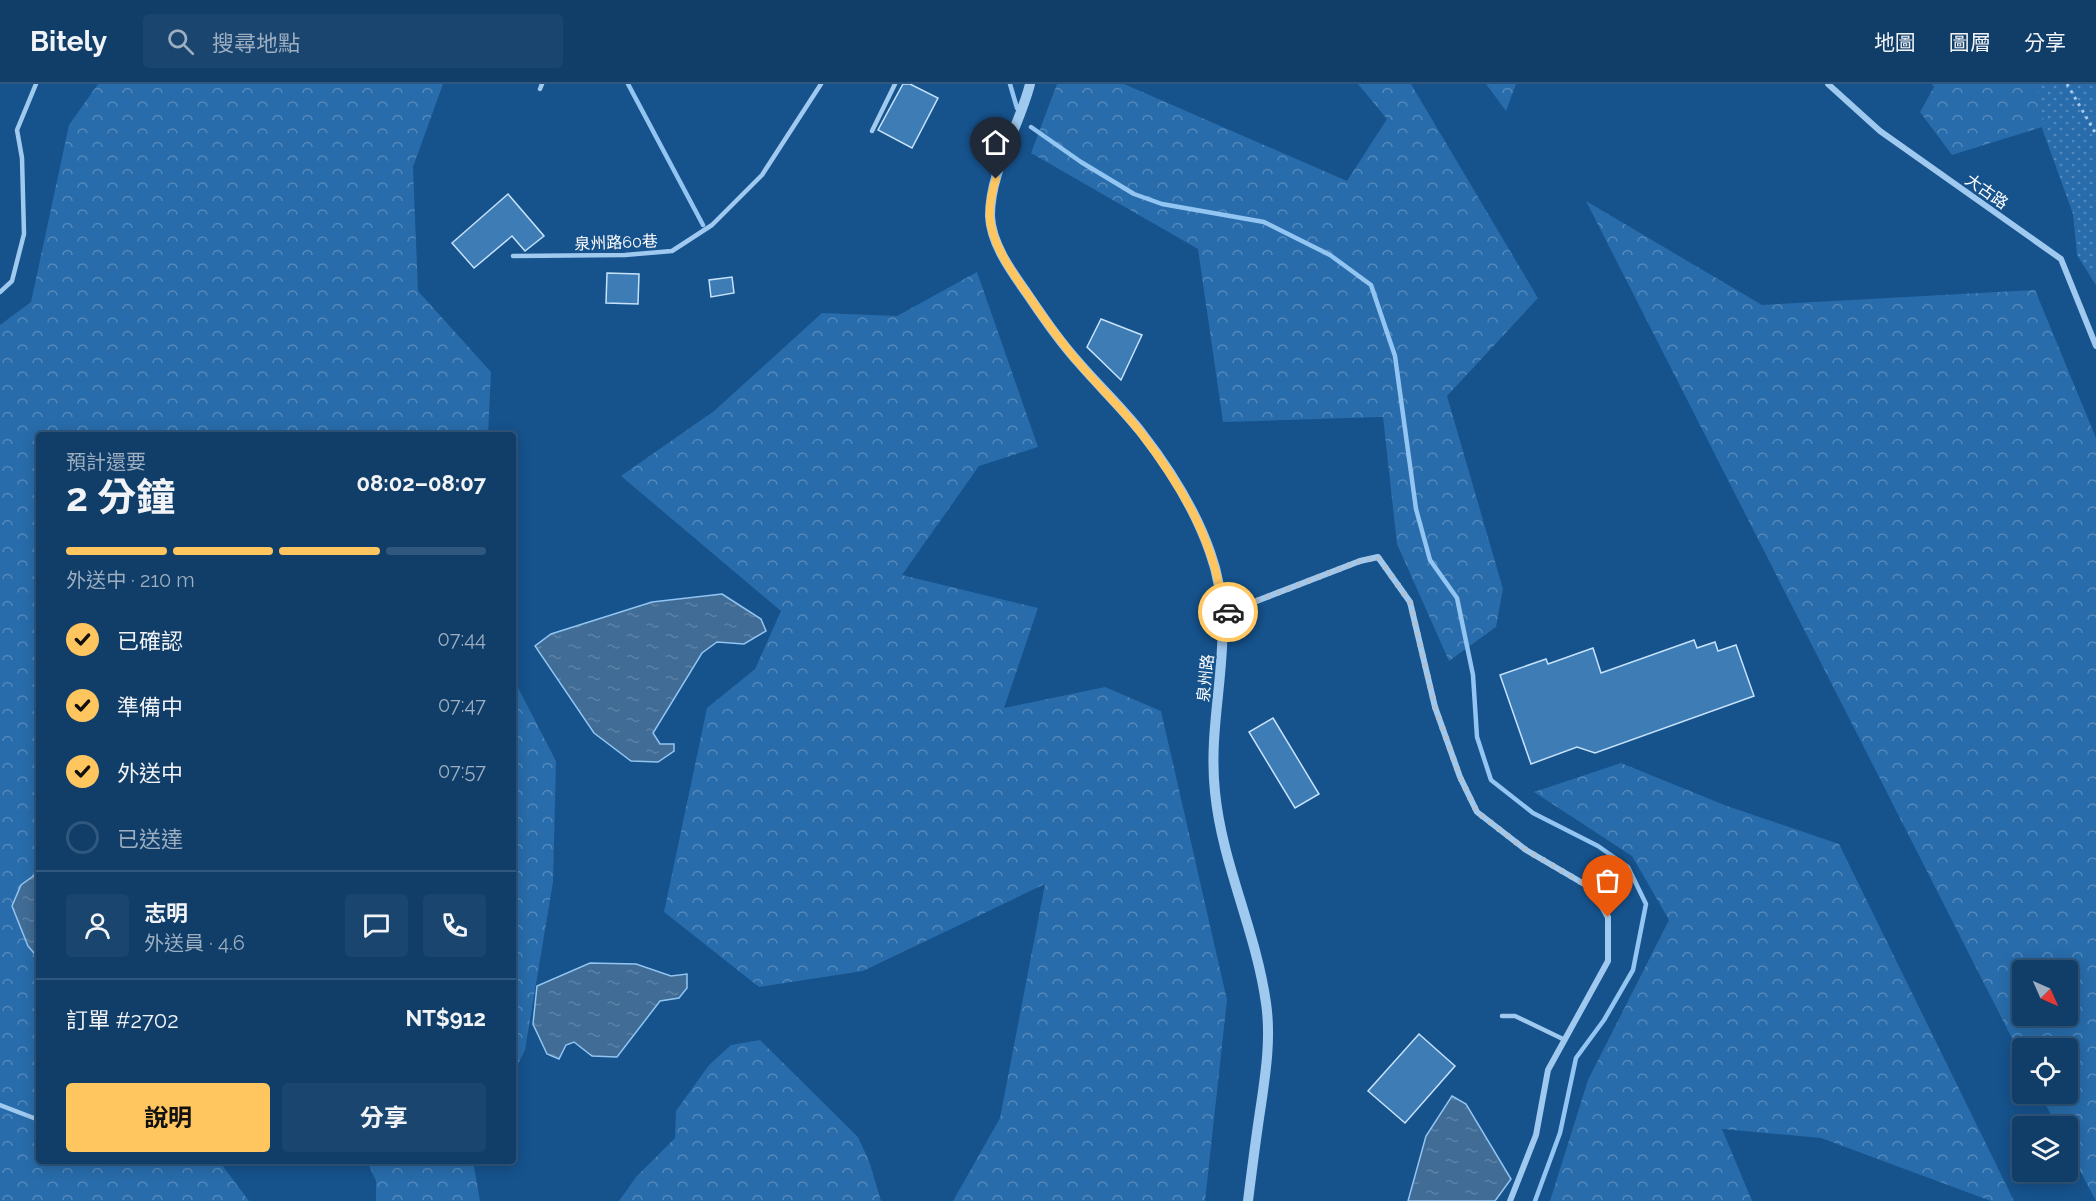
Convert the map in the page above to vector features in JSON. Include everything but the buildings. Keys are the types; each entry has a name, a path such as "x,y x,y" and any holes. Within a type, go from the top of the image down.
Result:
{"street":[{"name":"泉州路","path":"1030,84 1025,104 992,193 990,220 999,247 1011,271 1049,326 1140,432 1190,505 1211,554 1222,600 1223,654 1215,720 1215,791 1223,842 1245,915 1263,991 1268,1031 1267,1063 1248,1201"},
{"name":"大古路","path":"1828,84 1880,132 2061,259 2096,345"},
{"path":"1223,614 1360,561 1378,557 1410,602 1435,707 1460,777 1477,812 1526,850 1591,888 1608,917 1608,962 1548,1070 1536,1135 1510,1201"}],"lane":[{"path":"0,292 12,281 24,234 22,158 17,130 36,84"},
{"name":"泉州路60巷","path":"513,256 625,255 672,251 712,225 762,175 821,84"},
{"path":"872,131 895,84"},
{"path":"1502,1016 1515,1016 1565,1040"},
{"path":"0,1105 36,1119"}],"path":[{"path":"2067,84 2096,134"}],"green space":[{"path":"98,84 443,84 413,167 418,291 491,372 488,432 36,432 36,1164 221,1164 249,1201 0,1201 0,325 31,302 69,125"},
{"path":"1057,84 1124,84 1347,181 1387,119 1358,84 1411,84 1538,298 1447,396 1503,589 1496,627 1449,661 1397,544 1383,417 1223,422 1198,249 1031,153"},
{"path":"1486,84 1516,84 1506,111"},
{"path":"1932,84 2036,84 2045,126 1952,155 1920,112 1934,87"},
{"path":"2026,84 2096,84 2096,285 2077,255 2073,214"},
{"path":"1586,201 1762,305 2035,290 2096,438 2096,1201 2078,1167 2078,1116 2052,1116 2045,1104 2078,1104 2078,1038 2012,1038"},
{"path":"977,272 1038,447 979,466 902,575 1038,608 1004,708 1105,687 1161,711 1227,1000 1205,1201 953,1201 1000,1118 1045,884 863,971 759,987 664,912 707,708 755,669 781,611 621,476 714,411 822,313 897,316"},
{"path":"516,684 556,761 553,882 525,1050 516,1068"},
{"path":"1621,763 1727,806 1839,844 2014,1201 1991,1201 1821,1138 1722,1129 1752,1201 1550,1201 1588,1080 1669,920 1632,856 1534,792"},
{"path":"760,1040 858,1137 869,1161 881,1201 619,1201 636,1177 675,1138 676,1111 709,1065 731,1045"},
{"path":"368,1164 474,1164 480,1201 376,1201 376,1181"}],"water":[{"path":"722,594 761,619 766,631 744,644 717,642 702,653 653,733 660,744 674,744 674,751 658,762 631,761 594,733 535,646 551,634 652,602"},
{"path":"36,874 36,955 28,946 12,906 21,885"},
{"path":"590,963 636,964 671,976 687,974 687,988 679,998 660,1001 617,1057 592,1056 574,1042 566,1045 559,1059 547,1054 533,1024 537,986"},
{"path":"1452,1096 1466,1104 1511,1179 1495,1201 1408,1201 1426,1136"}],"waterway":[{"path":"628,84 703,225"},
{"path":"1010,84 1017,108"},
{"path":"1031,127 1081,162 1134,194 1162,204 1264,222 1330,255 1371,285 1395,356 1416,509 1430,560 1457,598 1473,675 1477,737 1491,780 1533,813 1598,846 1628,867 1646,904 1633,970 1604,1020 1576,1058 1560,1133 1535,1201"}],"way so far":[{"path":"1228,612 1360,561 1378,557 1410,602 1435,707 1460,777 1477,812 1526,850 1591,888 1608,917"}],"route":[{"path":"996,179 992,193 990,220 999,247 1011,271 1049,326 1140,432 1190,505 1211,554 1223,614 1228,612"}]}
